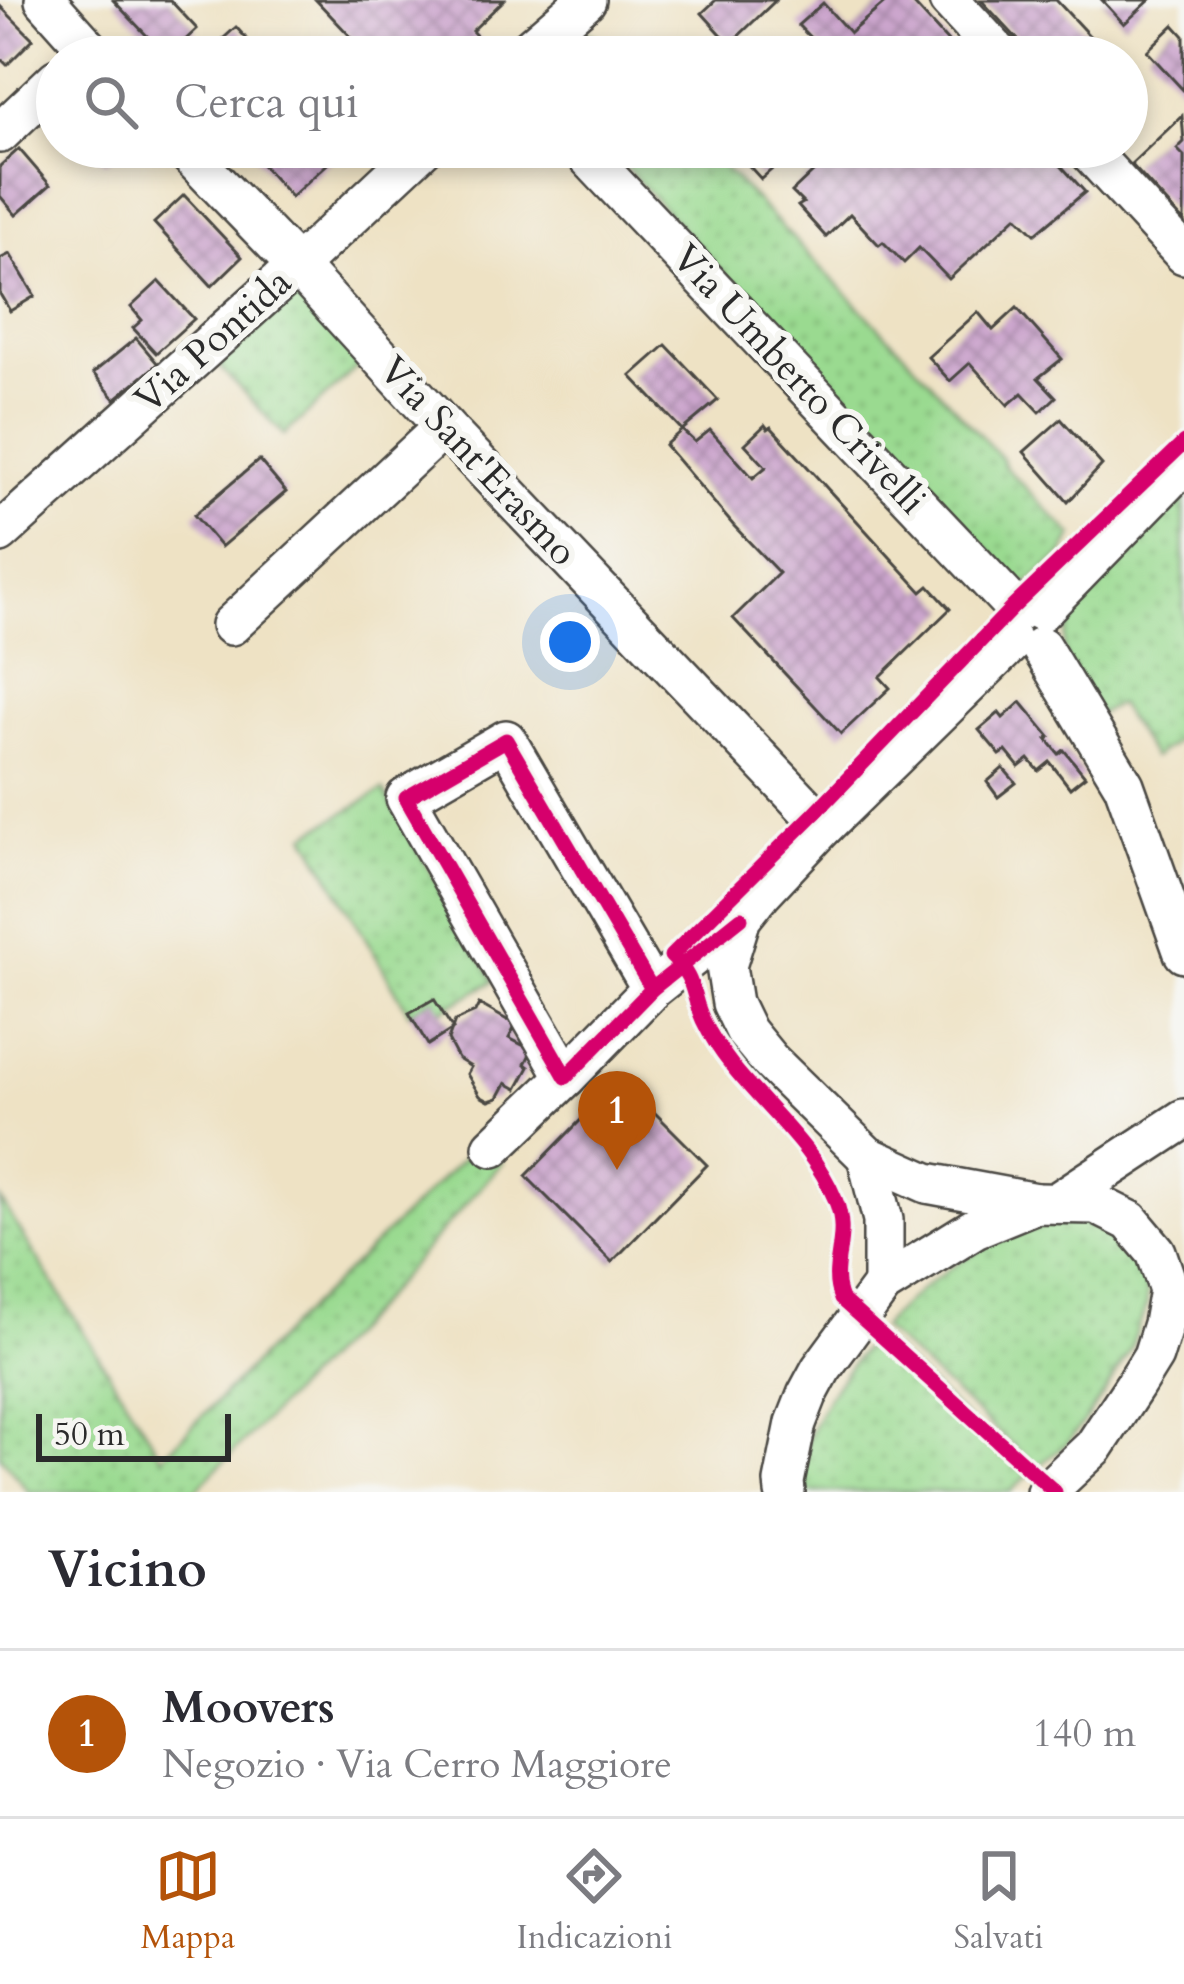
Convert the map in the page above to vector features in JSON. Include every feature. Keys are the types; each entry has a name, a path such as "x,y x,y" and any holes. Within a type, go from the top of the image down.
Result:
{"street":[{"path":"45,0 74,36"},
{"path":"544,36 586,0"},
{"path":"949,0 982,36"},
{"path":"0,133 36,100"},
{"name":"Via Sant'Erasmo","path":"202,168 824,826"},
{"name":"Via Pontida","path":"0,532 402,168"},
{"name":"Via Umberto Crivelli","path":"599,168 1028,628 1124,785 1184,953"},
{"path":"1104,168 1184,254"},
{"path":"231,625 444,427"},
{"path":"494,1147 652,989 741,918 824,826 1028,628 1184,464"},
{"path":"566,1077 406,798 506,740 652,989"},
{"path":"741,918 726,966 732,1003 746,1032 867,1156 927,1183 1046,1203 1096,1204 1130,1221 1177,1281 1153,1356 1094,1447 1055,1485"},
{"path":"783,1489 796,1423 807,1395 880,1290 975,1228 1046,1203 1184,1119"},
{"path":"867,1156 883,1220 880,1290"}],"green space":[{"path":"626,168 724,168 1073,536 1062,556 1030,582 1018,580"},
{"path":"288,295 301,295 363,362 284,435 215,362"},
{"path":"1184,495 1184,735 1153,758 1118,704 1099,714 1072,674 1064,648 1067,630 1093,589"},
{"path":"383,790 494,981 441,1011 434,999 409,1013 306,835"},
{"path":"484,1138 502,1163 364,1319 194,1492 29,1492 0,1455 0,1199 162,1457"},
{"path":"1057,1219 1104,1223 1140,1256 1147,1304 1130,1350 1105,1392 1069,1442 1037,1467 881,1328 961,1261 1007,1236"},
{"path":"875,1334 1029,1475 1010,1492 803,1492 801,1471 812,1428 835,1387"}],"building":[{"path":"113,0 170,0 197,29 190,36 147,36"},
{"path":"316,0 504,0 472,31 477,36 350,36"},
{"path":"716,0 776,0 738,36 723,36 702,13"},
{"path":"888,0 910,0 943,36 809,36 798,25 823,3 850,33"},
{"path":"981,0 1056,0 1089,36 1014,36"},
{"path":"1102,0 1150,0 1124,24"},
{"path":"0,6 33,39 7,65 0,58"},
{"path":"1174,25 1184,36 1184,91 1148,52"},
{"path":"1182,116 1184,142 1177,149 1184,156 1184,222 1135,168 1148,168 1148,148"},
{"path":"19,149 50,185 16,215 0,196 0,166"},
{"path":"265,168 323,168 291,197"},
{"path":"751,168 773,168 761,179"},
{"path":"817,168 1063,168 1085,192 1035,234 1017,216 949,279 919,248 904,263 850,214 826,237 798,206 803,203 792,192"},
{"path":"184,195 242,257 212,286 154,223"},
{"path":"10,254 35,296 10,311 0,294 0,259"},
{"path":"159,281 194,319 156,353 133,328 142,320 131,307"},
{"path":"1017,308 1062,359 1038,378 1056,397 1040,412 1022,393 1008,405 970,363 950,381 928,357 978,312 993,330"},
{"path":"136,338 158,364 115,399 93,373"},
{"path":"666,345 718,400 682,430 631,376"},
{"path":"1061,419 1102,465 1068,502 1024,452"},
{"path":"765,425 771,427 922,592 929,586 950,609 880,677 890,688 841,734 733,618 779,573 665,445 682,430 695,442 710,430 753,478 766,467 745,444"},
{"path":"259,460 286,492 221,547 194,515"},
{"path":"1021,702 1059,754 1064,750 1085,776 1070,788 1050,762 1039,771 1029,759 1019,767 1006,751 1000,755 979,730"},
{"path":"1003,768 1016,783 998,797 987,782"},
{"path":"434,999 453,1029 428,1045 409,1013"},
{"path":"479,1004 516,1025 509,1038 532,1050 517,1089 506,1083 498,1098 489,1101 480,1096 467,1074 471,1067 458,1059 448,1040 455,1021 475,1012"},
{"path":"621,1079 707,1165 612,1262 526,1176"}],"cycle path":[{"path":"1055,1492 841,1299 837,1287 840,1213 823,1174 733,1067 703,1020 689,979 671,956 1013,607 1184,443"},
{"path":"652,989 506,740 406,798 566,1077 652,989 741,918"}],"place":[{"name":"Moovers","path":"617,1170"}]}
